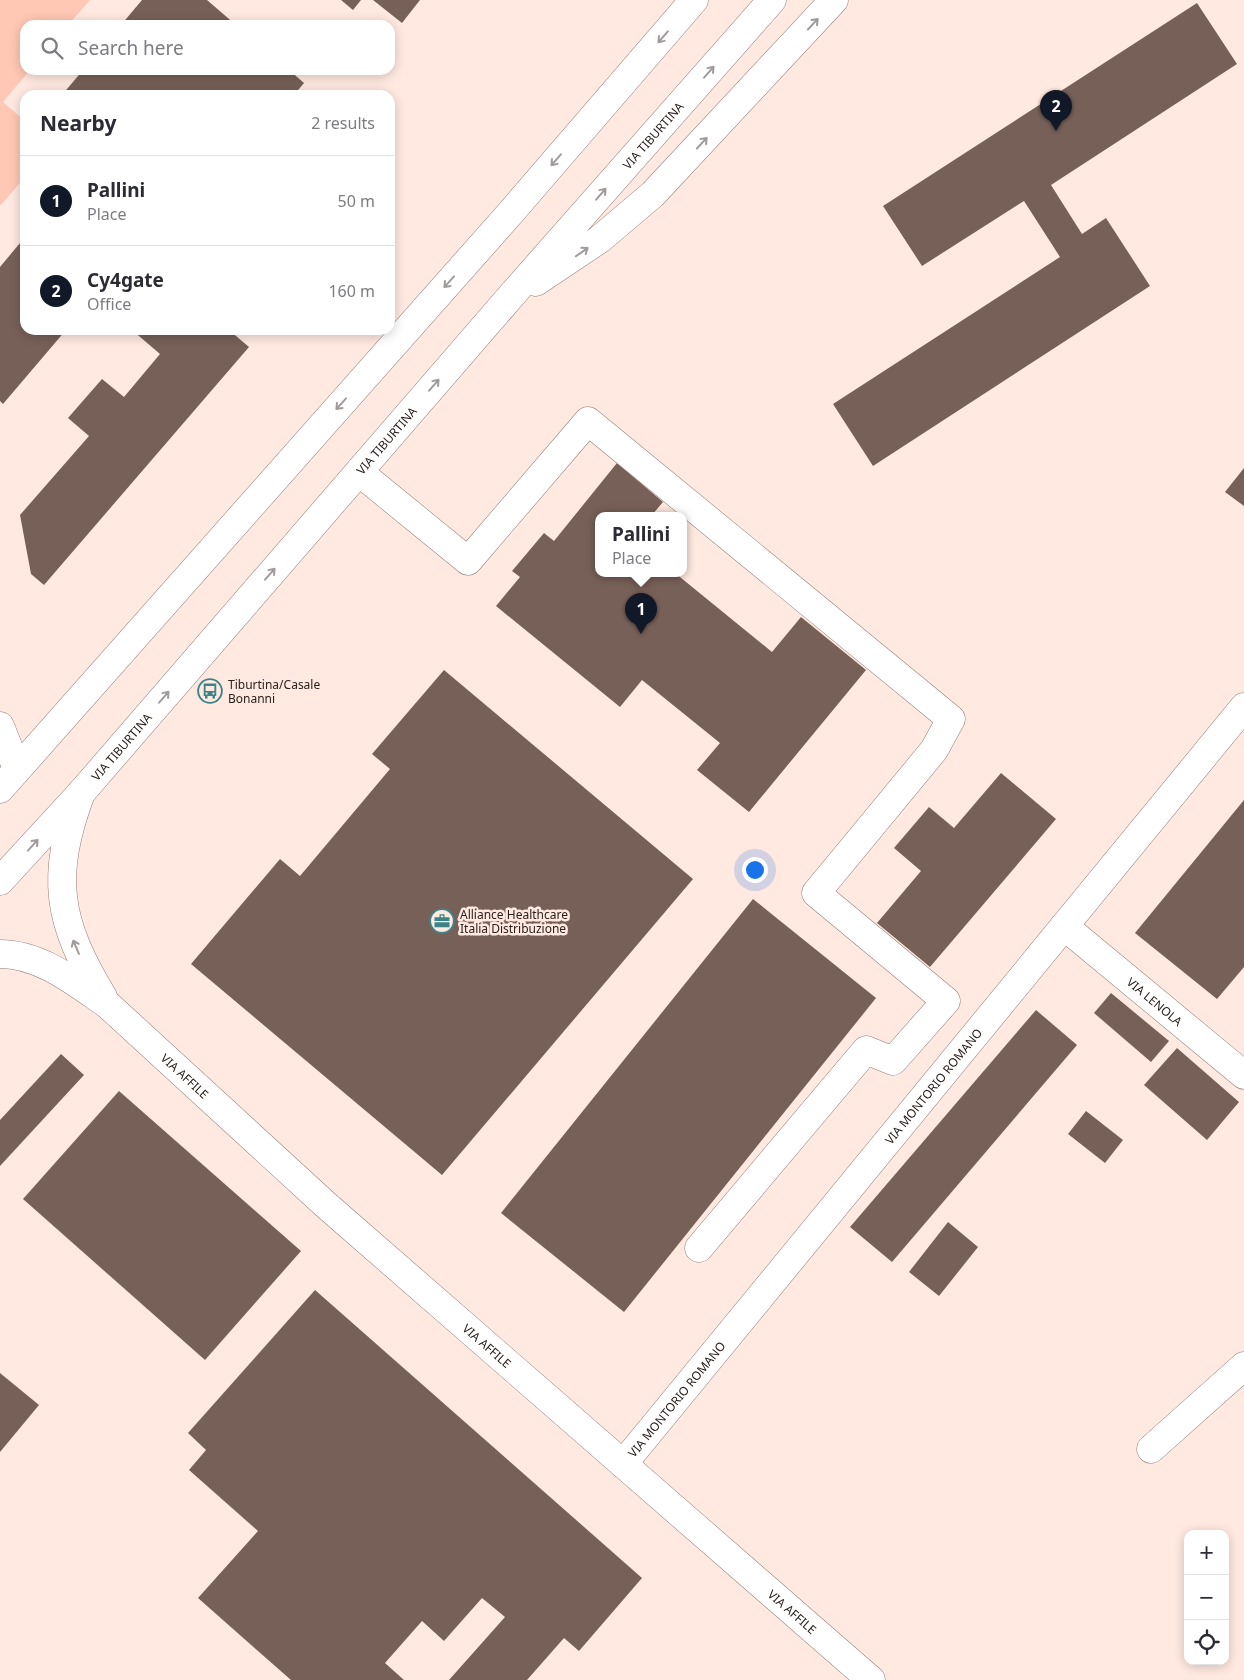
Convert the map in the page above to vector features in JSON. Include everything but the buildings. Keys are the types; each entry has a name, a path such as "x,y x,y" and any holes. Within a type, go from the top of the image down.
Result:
{"main road":[{"path":"8,779 513,210 694,0"},
{"name":"VIA TIBURTINA","path":"0,881 81,793 511,296 772,0"},
{"path":"511,296 600,239 653,194 834,0"},
{"path":"359,472 468,561 588,421 951,719 934,750 816,893 946,1001 893,1061 866,1050 699,1248"},
{"name":"VIA MONTORIO ROMANO","path":"623,1464 1244,707"},
{"path":"0,726 8,779"},
{"name":"VIA AFFILE","path":"81,793 63,854 62,897 66,921 76,949 108,1005"},
{"name":"VIA LENOLA","path":"1064,926 1244,1075"},
{"name":"VIA AFFILE","path":"0,954 10,954 35,961 69,978 108,1005 326,1205 871,1680"},
{"path":"1150,1449 1244,1366"}],"shaded area":[{"path":"0,0 90,0 72,20 20,20 20,75 26,75 3,102 20,117 20,183 0,206"}],"place":[{"name":"Cy4gate","path":"1056,131"},
{"name":"Pallini","path":"641,634"},
{"name":"Tiburtina/Casale Bonanni","path":"210,691"},
{"name":"Alliance Healthcare Italia Distribuzione","path":"442,921"}]}
